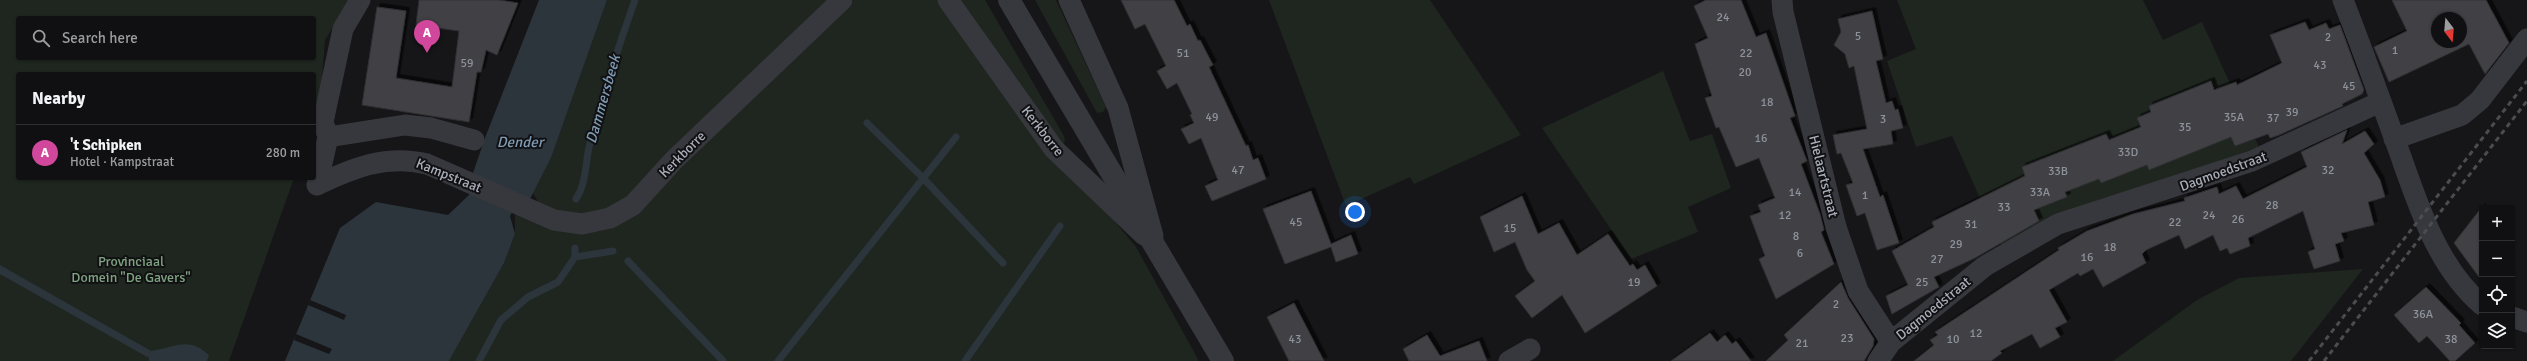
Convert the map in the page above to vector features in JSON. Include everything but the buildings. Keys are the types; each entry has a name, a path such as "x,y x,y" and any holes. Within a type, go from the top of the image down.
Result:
{"street":[{"name":"Kampstraat","path":"360,0 343,29 323,122 328,137 317,185 360,166 387,160 409,159 427,164 492,192"},
{"name":"Kerkborre","path":"492,192 554,220 582,224 610,218 633,205 674,160 842,0"},
{"name":"Kerkborre","path":"948,0 1054,149 1156,246"},
{"name":"Kerkborre","path":"1009,0 1223,361"},
{"name":"Kerkborre","path":"1069,0 1118,108 1156,246"},
{"name":"Hielaartstraat","path":"1782,0 1836,227 1858,291 1891,342"},
{"path":"2343,0 2408,177 2441,254 2456,278 2479,302"},
{"path":"2394,139 2462,115 2480,100 2527,39"},
{"name":"Dagmoedstraat","path":"1878,361 1891,342 1985,266 2058,224 2252,162 2380,102"},
{"path":"328,137 405,125 431,128 474,140"},
{"path":"2515,318 2527,322"},
{"path":"1509,361 1530,349"}],"green space":[{"name":"Provinciaal Domein \"De Gavers\"","path":"0,0 350,0 325,40 320,104 316,115 316,72 16,72 16,180 293,180 229,361 0,361"},
{"path":"607,0 830,0 633,196 592,217 542,209 533,193 551,158"},
{"path":"854,0 937,0 969,46 1136,247 1199,361 449,361 504,263 515,234 515,212 598,227 684,159"},
{"path":"956,0 985,0 1064,136 1065,142 1063,144"},
{"path":"1035,0 1056,0 1106,107 1103,112 1097,113"},
{"path":"1269,0 1430,0 1521,135 1414,184 1410,177 1346,206"},
{"path":"1897,0 2143,0 2163,40 2202,22 2259,147 2002,247 1952,136 1916,147 1887,61 1916,49"},
{"path":"1663,71 1690,141 1712,134 1731,188 1688,207 1698,232 1631,259 1542,128"},
{"path":"2363,269 2291,361 2113,361 2197,300 2239,278"}],"water":[{"name":"Dender","path":"539,0 607,0 551,158 530,199 521,196 510,216 515,234 504,263 449,361 285,361 340,228 376,202 448,215 471,193 473,173 485,138"},
{"path":"0,265 151,351 175,345 188,344 202,349 209,355 207,361 149,361 149,353 0,270"}],"pier":[{"path":"310,300 346,315 344,320 308,305"},
{"path":"296,334 332,349 329,354 294,340"}],"waterway":[{"name":"Dammersbeek","path":"576,199 584,179 588,150 600,107 635,0"},
{"path":"867,123 923,178 1003,263"},
{"path":"778,361 956,137"},
{"path":"965,361 1060,226"},
{"name":"Dammersbeek","path":"479,361 501,320 528,297 558,282 575,257 575,248"},
{"path":"575,257 613,251"},
{"path":"628,261 723,361"},
{"path":"0,270 149,354"}],"railway":[{"path":"2309,361 2527,81"},
{"path":"2324,361 2527,101"}],"place":[{"name":"'t Schipken","path":"427,53"}]}
